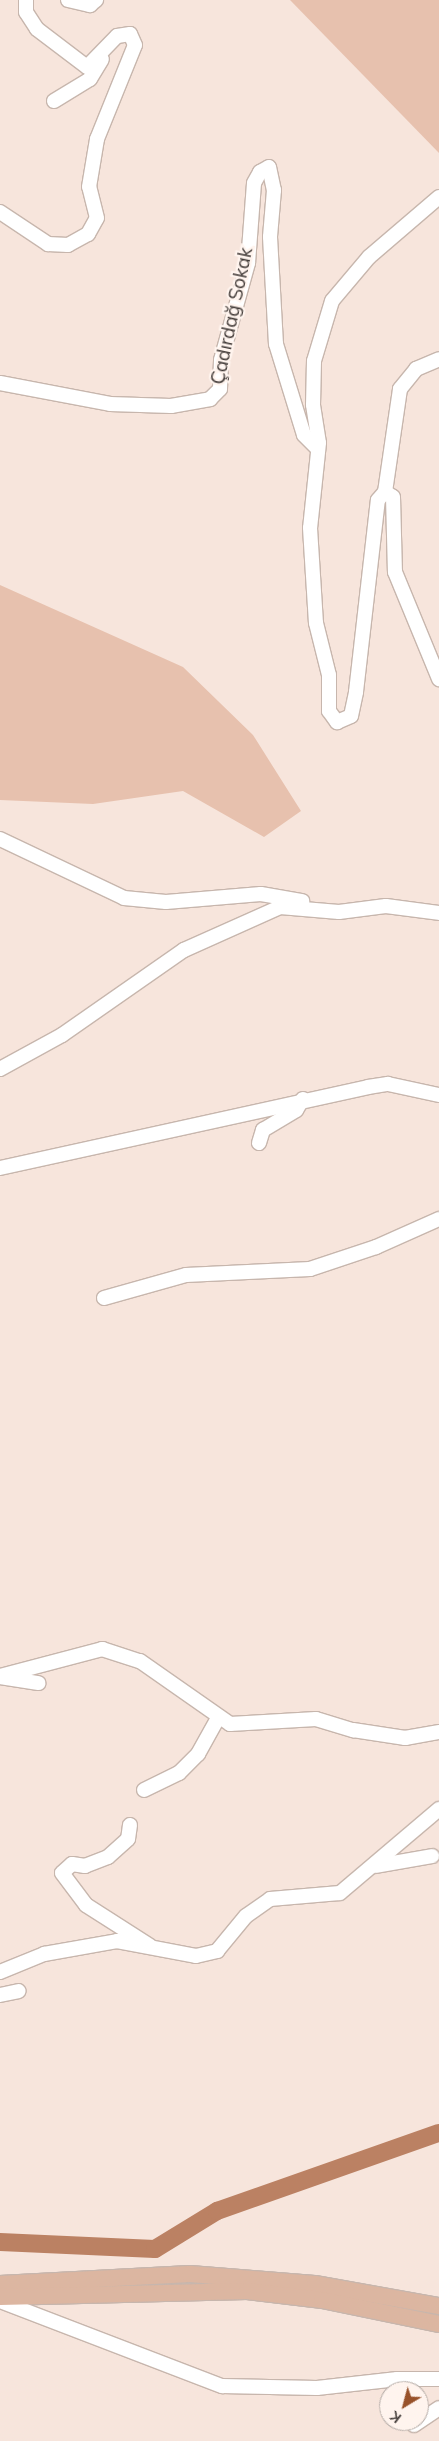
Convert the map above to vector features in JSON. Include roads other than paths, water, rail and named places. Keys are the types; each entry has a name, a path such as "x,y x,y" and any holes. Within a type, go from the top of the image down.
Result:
{"main road":[{"path":"0,2284 190,2274 315,2284 439,2306"},
{"path":"0,2297 247,2292 322,2300 439,2324"}],"street":[{"path":"26,0 26,12 37,29 76,62 87,67 102,56"},
{"path":"68,0 90,5 96,0"},
{"path":"0,212 30,234 57,246 82,241 94,226 97,218 89,187 97,139 135,38 124,32 117,36 102,56 90,79 54,101"},
{"name":"Çadırdağ Sokak","path":"0,383 110,404 171,406 210,399 220,389 221,360 248,263 254,184 260,172 269,168 274,190 270,237 276,344 304,435 316,447"},
{"path":"439,197 370,257 332,301 314,361 316,447 310,514 312,582 318,636 329,675 329,711 337,722 350,716 356,692 378,500 385,492 392,415 400,389 416,369 439,359"},
{"path":"385,492 393,497 395,572 439,679"},
{"path":"0,839 124,898 166,902 274,895 326,911"},
{"path":"0,1070 62,1035 144,974 204,939 280,907 326,911 386,906 439,913"},
{"path":"0,1168 303,1099 388,1084 439,1095"},
{"path":"259,1143 263,1130 296,1110 303,1099"},
{"path":"104,1298 186,1275 282,1273 316,1267 439,1218"},
{"path":"0,1677 102,1649 140,1661 218,1718 243,1726 316,1719 340,1728 406,1738 439,1732"},
{"path":"0,1677 39,1683"},
{"path":"144,1790 179,1773 198,1754 218,1718"},
{"path":"0,1972 44,1954 116,1941 158,1952 196,1956 217,1951 250,1912 270,1899 340,1893 376,1866 439,1809"},
{"path":"130,1825 128,1839 108,1857 85,1866 72,1864 62,1873 86,1905 158,1952"},
{"path":"376,1866 432,1856"},
{"path":"0,1995 19,1991"},
{"path":"0,2301 222,2386 323,2388 397,2379 439,2379"}],"waterway":[{"path":"0,2242 155,2249 217,2211 439,2133"}]}
